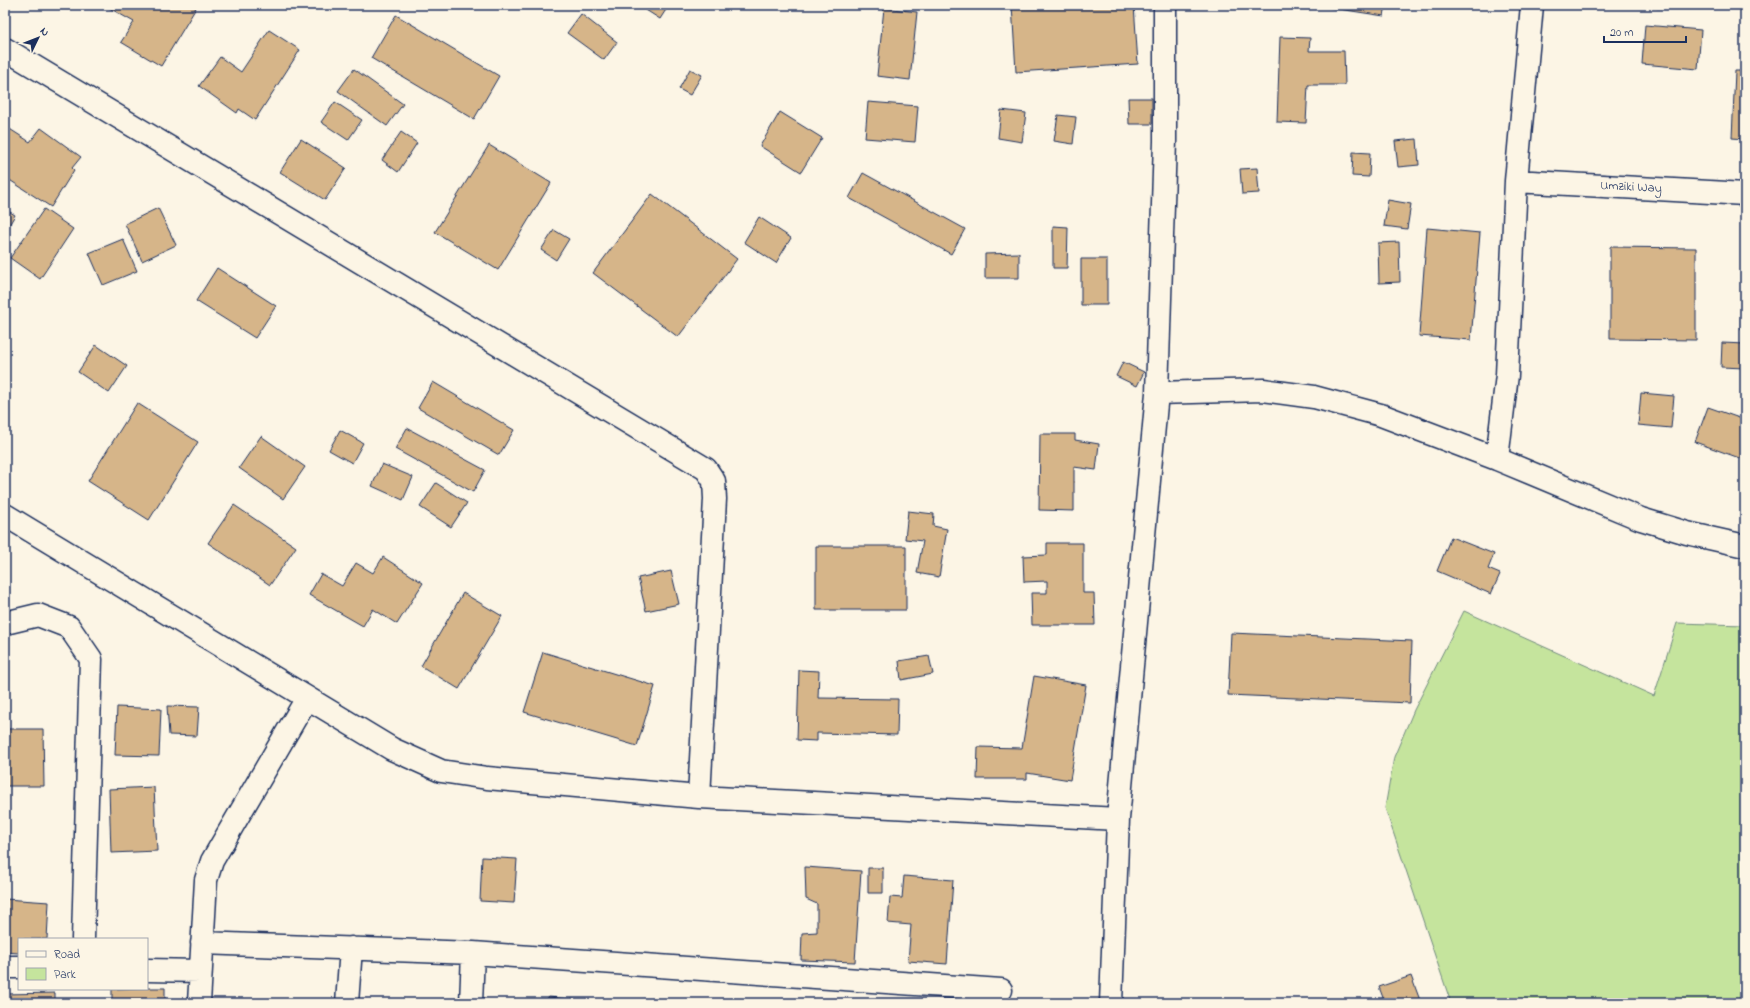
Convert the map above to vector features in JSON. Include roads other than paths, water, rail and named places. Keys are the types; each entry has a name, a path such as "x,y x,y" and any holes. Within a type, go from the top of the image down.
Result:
{"street":[{"path":"1111,1003 1118,819 1157,393 1165,141 1165,5"},
{"path":"1497,459 1507,375 1516,181 1532,5"},
{"path":"5,49 706,469 714,481 715,499 699,798"},
{"name":"Umziki Way","path":"1516,181 1745,194"},
{"path":"1157,393 1263,390 1314,397 1381,415 1497,459 1640,519 1687,533 1745,546"},
{"path":"5,515 392,749 441,772 487,778 699,798 1118,819"},
{"path":"5,623 38,615 69,627 91,659 83,938"},
{"path":"199,1003 206,880 212,861 307,698"},
{"path":"202,943 474,953 1001,990"},
{"path":"347,1003 351,948"},
{"path":"471,1003 474,953"},
{"path":"5,967 18,967"},
{"path":"148,970 200,971"}]}
